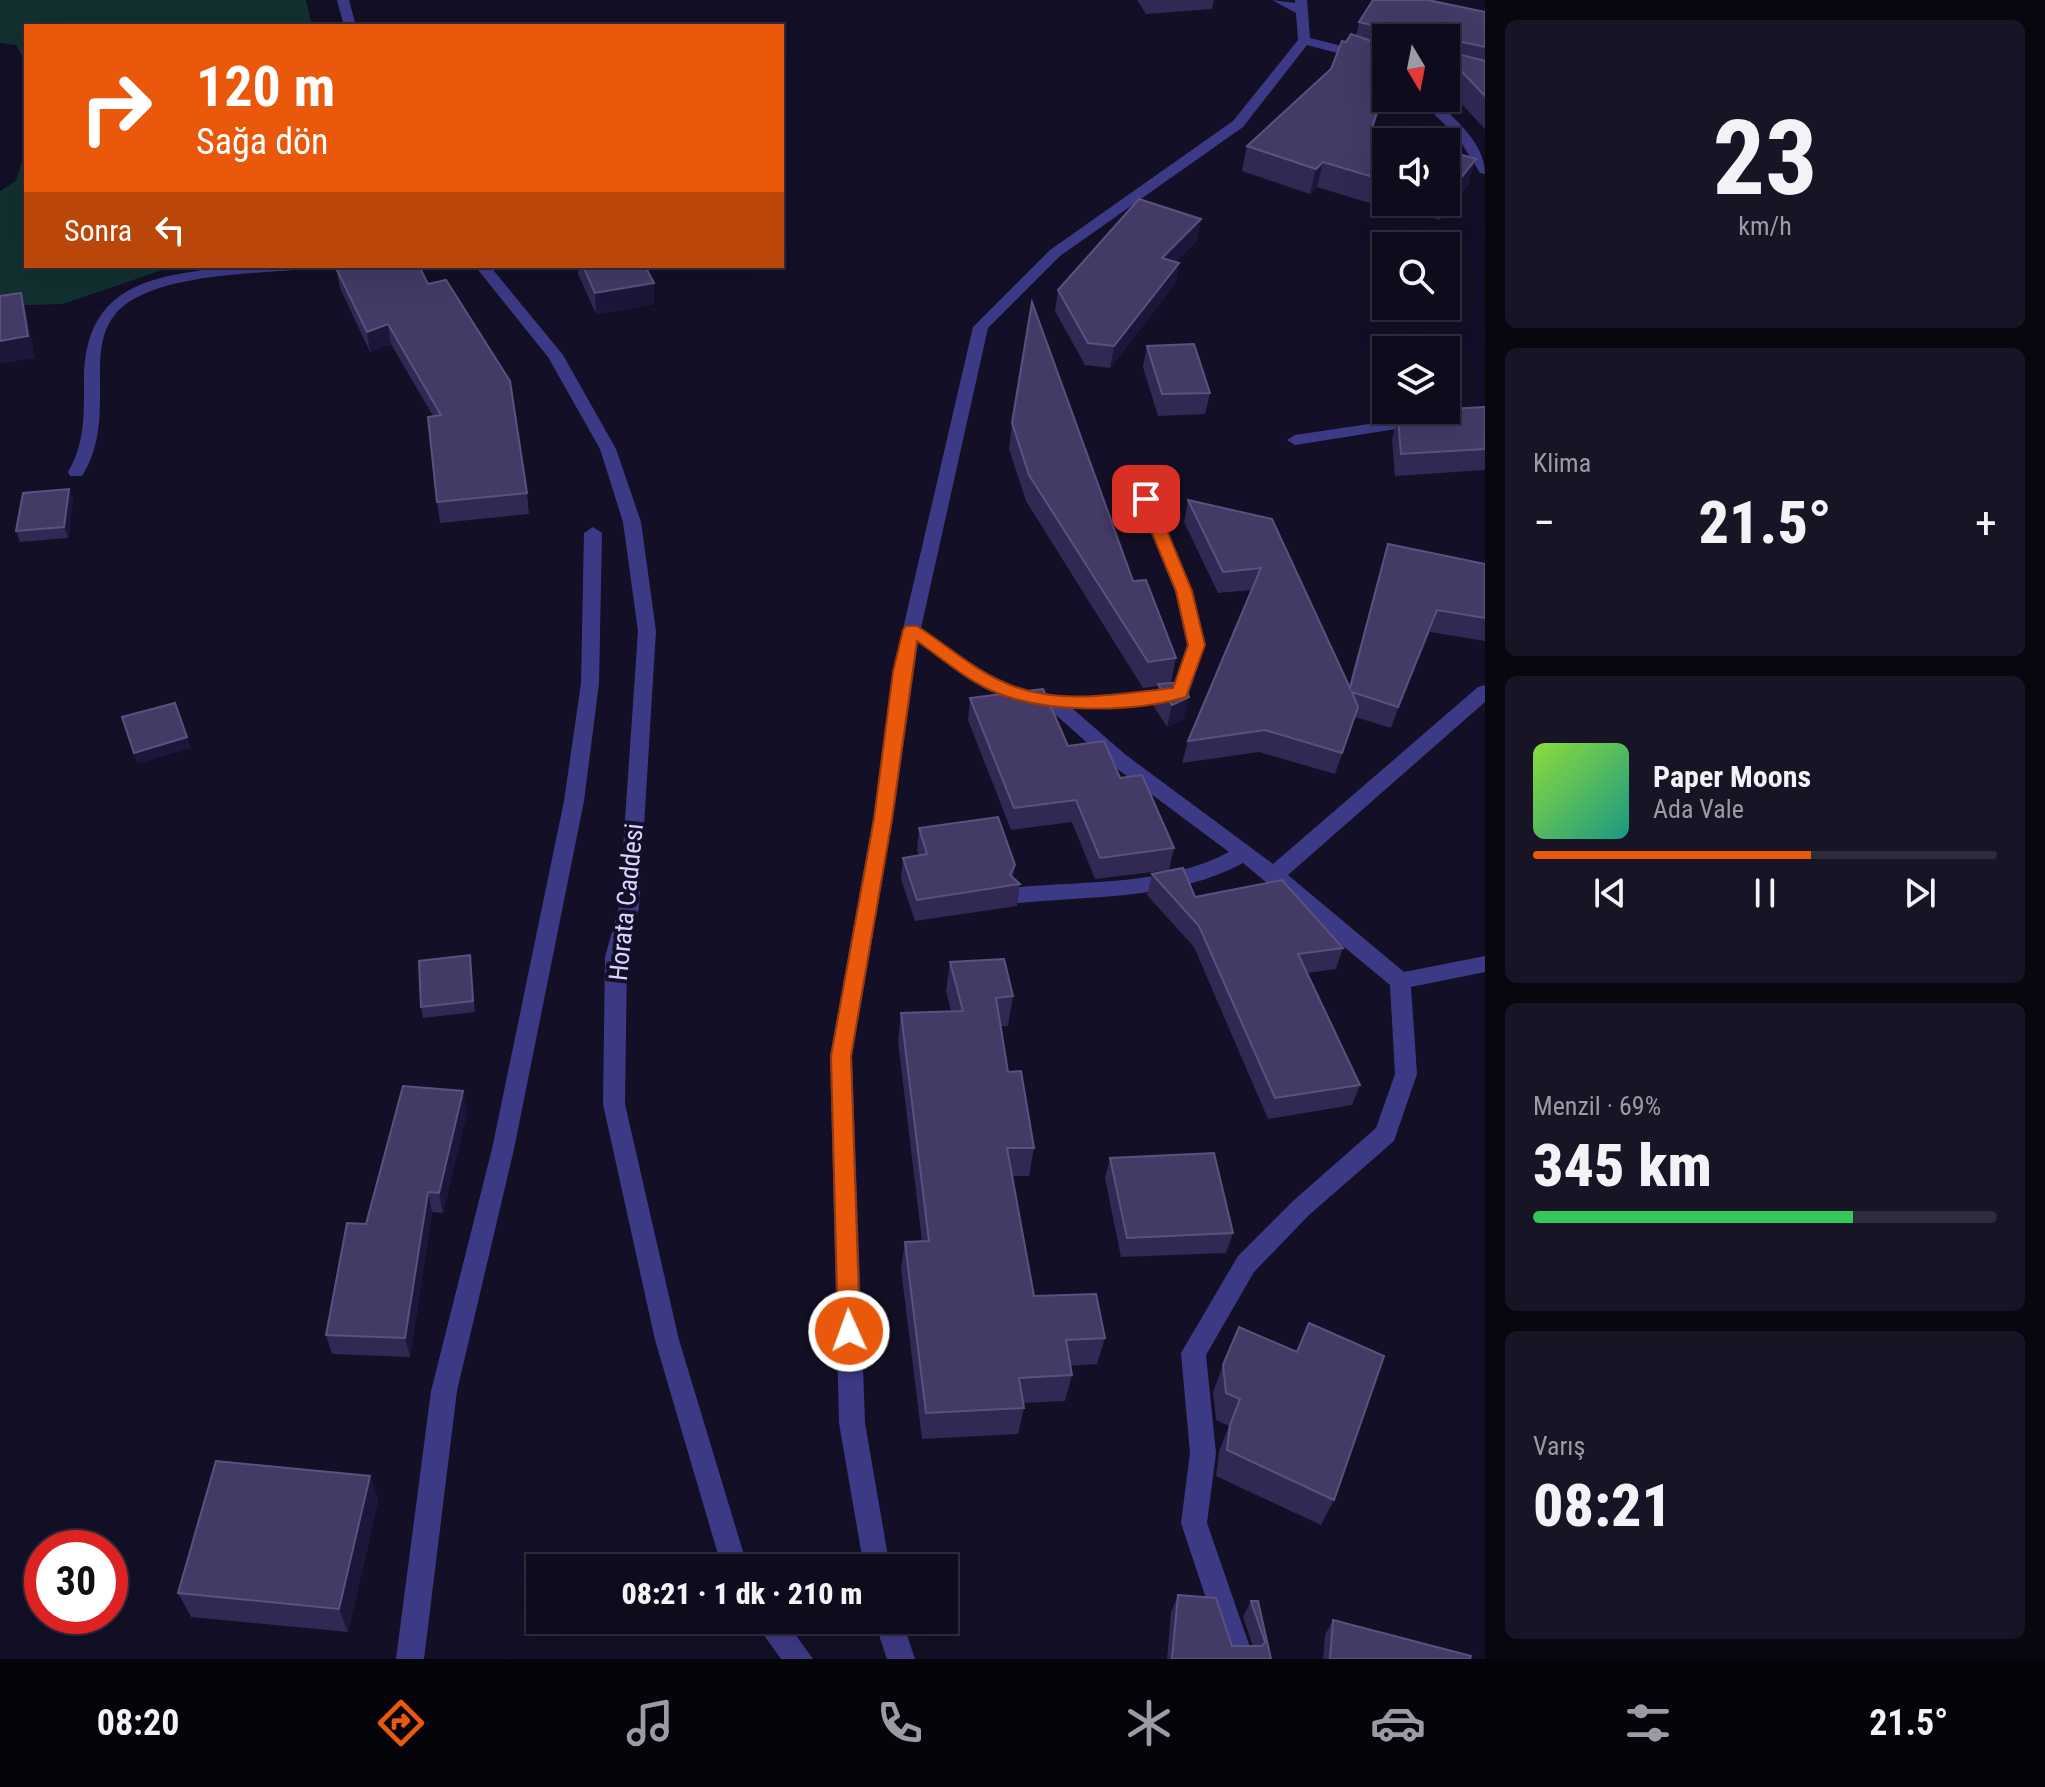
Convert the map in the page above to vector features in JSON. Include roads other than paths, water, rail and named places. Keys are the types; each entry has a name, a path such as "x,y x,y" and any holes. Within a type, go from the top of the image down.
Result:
{"street":[{"path":"343,0 349,24"},
{"path":"875,1554 852,1423 841,1056 883,819 902,672 981,327 1055,253 1238,124 1304,40 1300,5 1278,0"},
{"path":"1304,40 1372,58"},
{"path":"1439,112 1464,137 1485,170"},
{"path":"76,472 83,462 93,430 95,337 109,310 125,296 225,270 260,268"},
{"name":"Horata Caddesi","path":"484,268 555,355 608,449 632,522 647,631 629,907 616,957 614,1104 667,1340 731,1554"},
{"path":"1295,440 1401,424"},
{"path":"912,630 995,686 1052,701 1086,704 1180,693 1196,645 1184,591 1146,499"},
{"path":"410,1659 444,1391 503,1149 574,801 590,683 593,533"},
{"path":"1274,875 1485,696"},
{"path":"1052,701 1119,760 1274,875 1400,981 1406,1074 1386,1134 1301,1208 1246,1264 1193,1353 1203,1453 1194,1523 1240,1659"},
{"path":"1019,895 1149,883 1208,873 1245,853"},
{"path":"1400,981 1485,964"},
{"path":"778,1634 799,1659"},
{"path":"893,1634 901,1659"}]}
